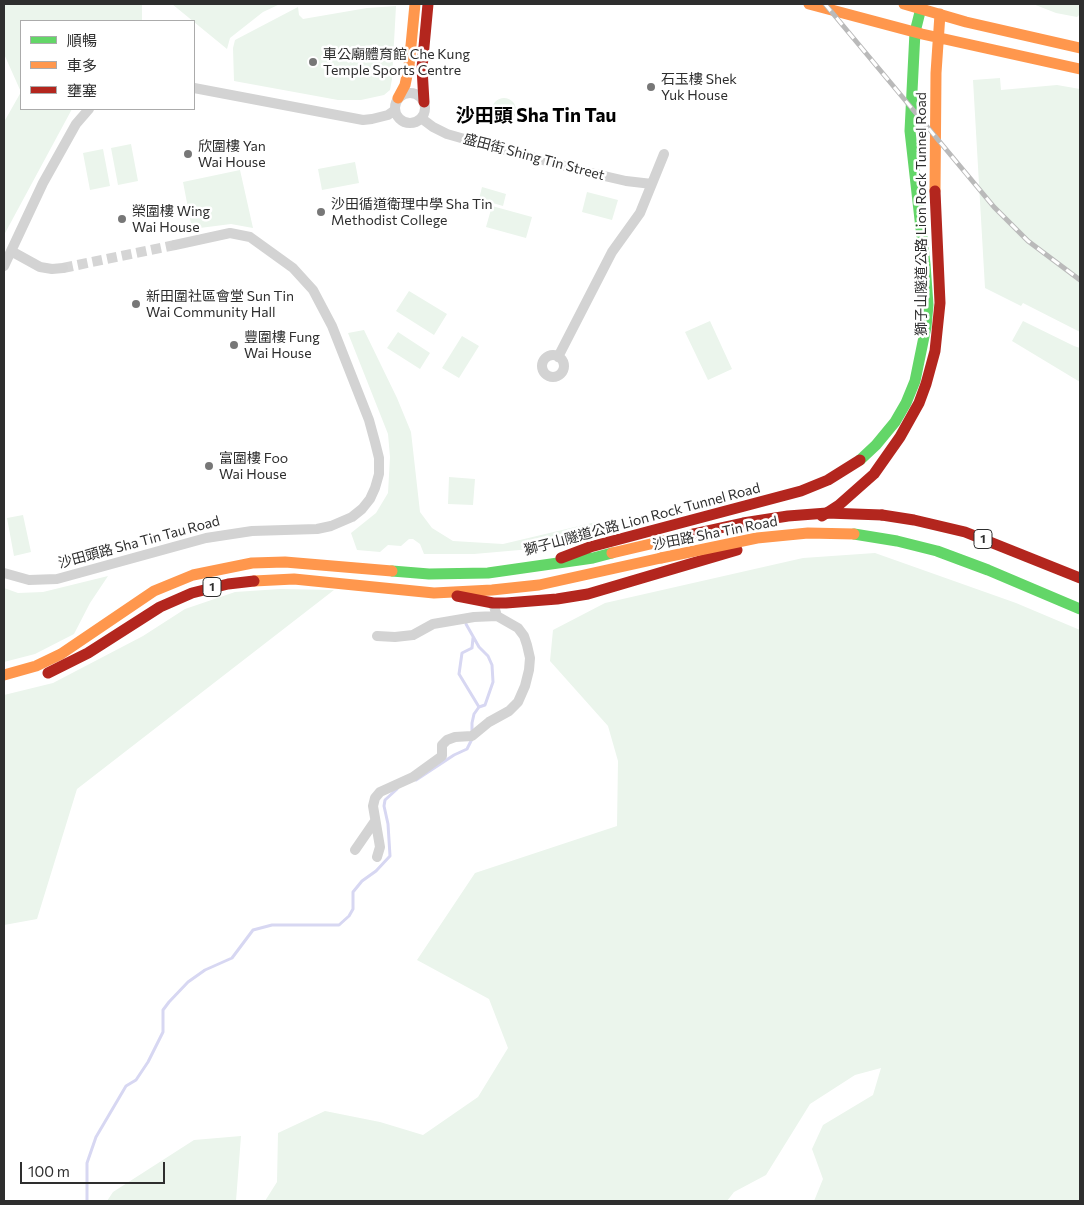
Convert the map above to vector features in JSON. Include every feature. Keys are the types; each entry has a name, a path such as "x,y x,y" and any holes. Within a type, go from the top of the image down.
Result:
{"main road":[{"path":"398,98 405,85 409,66 415,4"},
{"path":"424,102 422,68 428,4"},
{"path":"809,4 915,32 1080,70"},
{"path":"904,4 942,9 1011,33 1080,48"},
{"name":"獅子山隧道公路 Lion Rock Tunnel Road","path":"4,674 36,666 60,654 154,591 194,575 222,568 252,563 285,562 451,575 488,573 543,565 590,547 801,491 828,480 853,466 881,440 906,403 915,381 923,348 928,305 910,132 915,32 922,6"},
{"name":"獅子山隧道公路 Lion Rock Tunnel Road","path":"33,679 77,660 160,607 192,593 210,588 244,582 294,579 434,593 492,603 526,603 588,594 764,542 816,521 845,500 878,468 900,437 919,402 932,366 938,337 940,304 935,197 937,37 942,9"},
{"name":"沙田路 Sha Tin Road","path":"543,565 593,558 743,523 788,516 827,513 882,515 924,522 965,532 1080,578"},
{"name":"沙田路 Sha Tin Road","path":"434,593 539,585 757,538 808,533 854,534 897,541 937,551 988,570 1080,609"}],"street":[{"path":"195,88 363,120 388,115 395,110 398,98 404,94 413,93 421,97 424,102 425,110 421,118 414,122 407,122 399,118 395,110"},
{"path":"4,266 61,150 76,124 88,110"},
{"name":"盛田街 Shing Tin Street","path":"421,118 454,136 587,172 626,181 652,184"},
{"path":"558,357 612,252 640,212 664,154"},
{"name":"沙田頭路 Sha Tin Tau Road","path":"4,573 20,579 57,579 200,539 237,532 317,529 331,526 352,517 370,499 379,474 379,458 369,420 328,319 313,290 302,276 250,237 239,234 221,234 175,244"},
{"path":"11,251 40,266 63,268"},
{"path":"492,603 497,616"},
{"path":"377,636 413,635 433,624 474,617 497,616 518,628 528,645 530,658 524,686 518,702 509,711 489,722 472,736 456,737 447,740 442,746 442,756 414,777 380,792 375,798 373,806 380,847 377,857"},
{"path":"355,850 375,821"}],"shaded area":[{"path":"4,4 142,4 142,20 20,20 20,90 4,54"},
{"path":"172,4 280,4 263,12 230,38 227,49 195,23 195,20 192,20"},
{"path":"1033,4 1080,4 1080,14 1077,17 1056,13"},
{"name":"車公廟體育館 Che Kung Temple Sports Centre","path":"396,6 392,79 390,90 384,95 361,100 338,100 234,81 233,48 235,40 298,7 299,15 303,19 367,8"},
{"path":"1000,78 1001,90 1057,85 1080,89 1080,332 1023,303 1021,306 985,288 973,80"},
{"path":"20,94 20,110 71,110 4,235 4,122"},
{"path":"504,98 512,102 516,110 512,118 504,122 496,118 492,110 496,102"},
{"path":"131,144 138,181 118,185 111,148"},
{"path":"103,149 110,186 90,190 83,153"},
{"path":"355,162 359,183 322,190 318,169"},
{"path":"240,170 253,228 231,224 192,229 183,182"},
{"path":"482,187 506,194 503,206 479,199"},
{"path":"587,192 618,200 612,220 582,212"},
{"path":"492,206 532,217 526,238 486,227"},
{"path":"409,291 447,314 434,335 396,311"},
{"path":"710,321 732,369 708,380 685,332"},
{"path":"1023,321 1080,348 1080,382 1012,341"},
{"path":"364,330 397,398 411,432 420,512 432,528 453,541 503,544 596,522 610,529 531,549 474,554 424,554 420,544 413,539 409,539 401,546 388,545 380,552 357,550 351,533 376,513 388,493 390,457 388,434 348,333"},
{"path":"398,332 430,353 420,369 387,348"},
{"path":"462,336 479,346 459,378 442,368"},
{"path":"449,477 475,479 473,505 448,504"},
{"path":"23,515 31,552 14,556 7,518"},
{"path":"875,553 1016,603 1080,630 1080,1201 814,1201 823,1179 812,1149 823,1125 873,1095 881,1068 855,1075 810,1104 766,1175 734,1192 727,1201 265,1201 277,1182 278,1133 325,1111 380,1122 423,1135 478,1097 508,1048 489,999 417,960 475,873 617,826 618,761 608,726 550,661 553,630 605,603 803,558"},
{"path":"108,576 90,603 74,634 35,654 4,662 4,588 18,593 43,592"},
{"path":"280,589 334,590 77,789 37,919 4,925 4,695 53,683 143,636 185,609 235,592"},
{"path":"241,1136 236,1201 107,1201 113,1192 194,1140"}],"waterway":[{"path":"466,624 479,647 488,656 492,665 493,682 485,705 479,707 474,714 472,732"},
{"path":"473,638 472,648 462,653 459,674 479,707"},
{"path":"416,780 454,755 467,749 472,739"},
{"path":"87,1201 87,1163 96,1137 126,1086 136,1080 148,1062 163,1032 163,1010 169,1002 188,982 205,970 232,958 253,930 272,925 339,925 349,916 353,909 353,892 362,881 376,871 390,856 388,824 384,806 385,800 397,789"}],"tunnel":[{"path":"63,268 175,245"}],"railway":[{"path":"825,4 994,207 1028,241 1080,280"}],"traffic: fast":[{"path":"860,460 876,445 895,422 906,403 915,381 926,327 928,305 925,264 910,131 915,32 921,8"},
{"path":"854,534 897,541 937,551 988,570 1080,609"},
{"path":"392,571 429,574 488,573 593,558 612,553"}],"traffic: slow":[{"path":"398,98 405,85 409,66 415,4"},
{"path":"809,4 922,34 1080,69"},
{"path":"904,4 966,22 1080,48"},
{"path":"935,191 936,73 940,14"},
{"path":"661,558 757,538 808,533 854,534"},
{"path":"612,553 693,534"},
{"path":"254,581 294,579 434,593 492,590 539,585 661,558"},
{"path":"4,675 36,666 61,654 154,591 193,575 252,563 285,562 392,571"}],"traffic: jam":[{"path":"424,102 422,68 428,4"},
{"path":"822,516 839,505 874,474 900,437 919,403 926,384 935,351 940,303 935,191"},
{"path":"561,558 590,547 801,491 828,480 860,460"},
{"path":"693,534 788,516 827,513 882,515"},
{"path":"882,515 914,520 965,532 1080,578"},
{"path":"457,596 493,603 506,603 557,599 588,594 737,550"},
{"path":"48,673 88,653 160,607 192,593 228,584 254,581"}],"place":[{"name":"車公廟體育館 Che Kung Temple Sports Centre","path":"313,62"},
{"name":"石玉樓 Shek Yuk House","path":"651,87"},
{"name":"欣圍樓 Yan Wai House","path":"188,154"},
{"name":"沙田循道衛理中學 Sha Tin Methodist College","path":"321,212"},
{"name":"榮圍樓 Wing Wai House","path":"122,219"},
{"name":"新田圍社區會堂 Sun Tin Wai Community Hall","path":"136,304"},
{"name":"豐圍樓 Fung Wai House","path":"234,345"},
{"name":"富圍樓 Foo Wai House","path":"209,466"}],"district":[{"name":"沙田頭 Sha Tin Tau","path":"536,116"}]}
